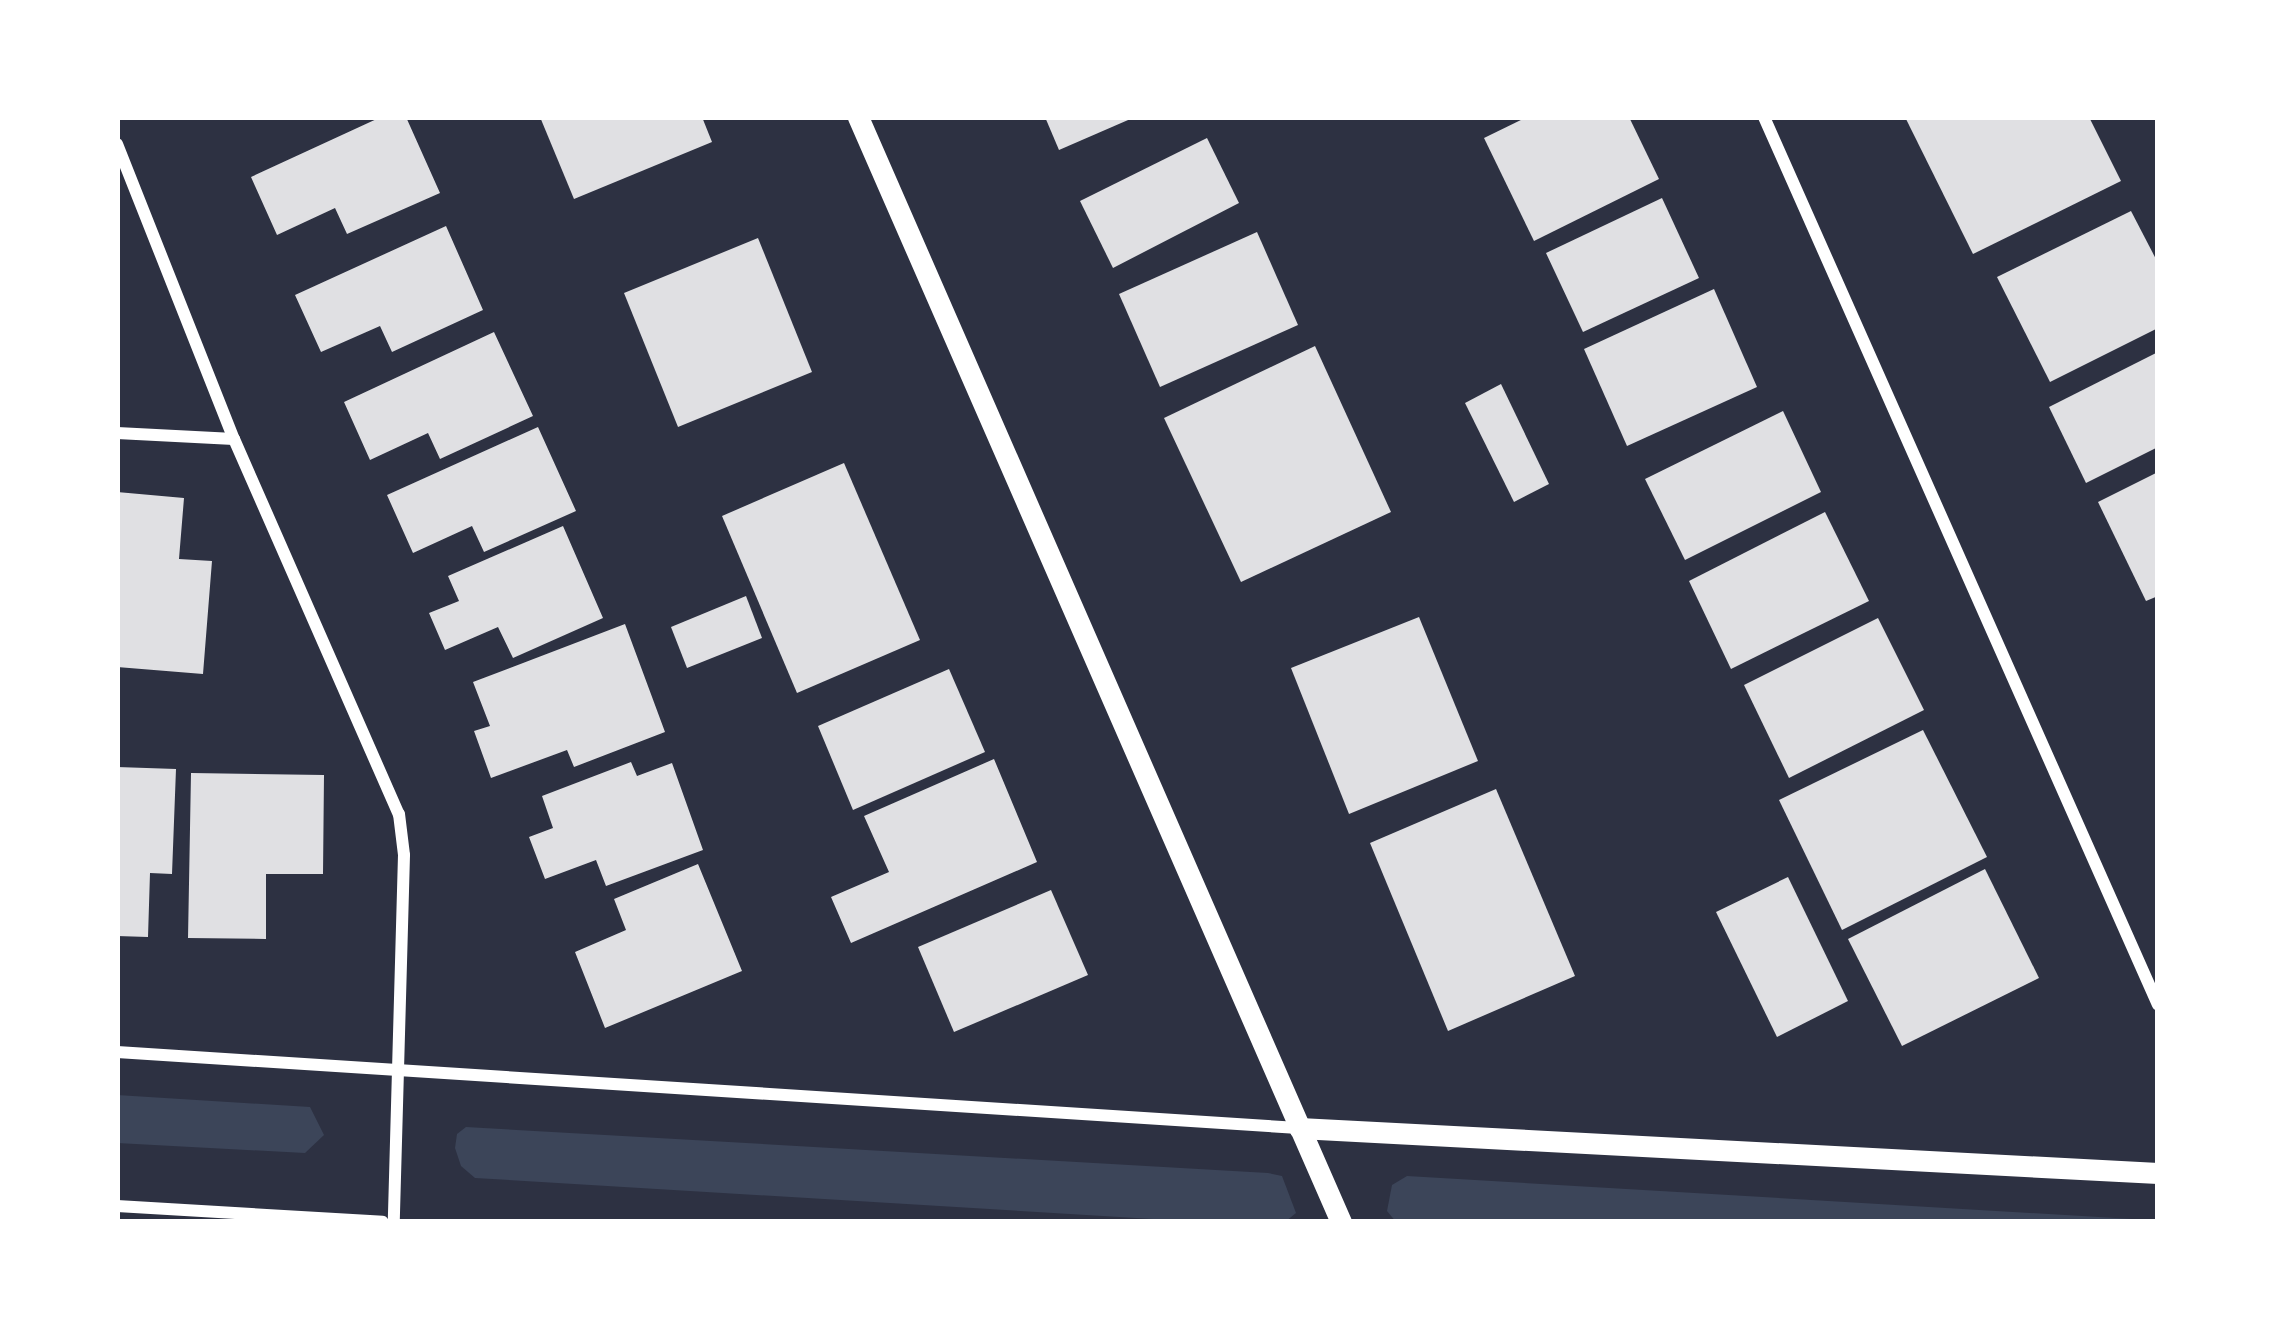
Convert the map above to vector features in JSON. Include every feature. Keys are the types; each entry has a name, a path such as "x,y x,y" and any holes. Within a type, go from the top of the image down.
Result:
{"street":[{"path":"858,117 1341,1222"},
{"path":"1764,117 2158,1005"},
{"path":"117,144 234,439 399,814 404,855 394,1222"},
{"path":"117,433 234,439"},
{"path":"117,1052 1299,1128 2158,1173"},
{"path":"117,1206 383,1222"}],"shaded area":[{"path":"117,1095 310,1107 324,1135 305,1153 117,1143"},
{"path":"466,1127 1268,1173 1282,1176 1296,1213 1285,1222 1202,1222 475,1178 461,1166 455,1148 457,1134"},
{"path":"1407,1176 2158,1222 1396,1222 1387,1211 1392,1185"}],"building":[{"path":"381,117 406,117 440,193 347,234 335,208 277,235 251,177"},
{"path":"540,117 702,117 712,142 574,199"},
{"path":"1045,117 1135,117 1059,150"},
{"path":"1527,117 1629,117 1659,179 1534,241 1484,138"},
{"path":"1905,117 2089,117 2121,181 1973,254"},
{"path":"1207,138 1239,203 1113,268 1080,201"},
{"path":"1662,198 1699,278 1583,332 1546,253"},
{"path":"2131,211 2158,263 2158,328 2050,382 1997,277"},
{"path":"446,226 483,310 392,352 380,326 321,352 295,295"},
{"path":"1257,232 1298,325 1160,387 1119,294"},
{"path":"758,238 812,372 678,427 624,293"},
{"path":"1714,289 1757,387 1627,446 1584,349"},
{"path":"494,332 533,416 440,459 428,433 370,460 344,402"},
{"path":"1315,346 1391,512 1241,582 1164,418"},
{"path":"2158,352 2158,447 2086,483 2049,407"},
{"path":"1501,384 1549,484 1514,502 1465,403"},
{"path":"1783,411 1821,492 1685,560 1645,479"},
{"path":"538,427 576,511 484,552 472,526 413,553 387,495"},
{"path":"844,463 920,640 797,693 722,516"},
{"path":"2158,472 2158,596 2146,601 2098,502"},
{"path":"117,492 184,498 179,559 212,561 203,674 117,667"},
{"path":"1825,512 1869,601 1731,669 1689,581"},
{"path":"563,526 603,618 513,658 498,627 445,650 429,613 459,601 448,576"},
{"path":"746,596 762,638 687,668 671,627"},
{"path":"1419,617 1478,761 1349,814 1291,668"},
{"path":"1878,618 1924,710 1789,778 1744,685"},
{"path":"625,624 665,732 574,767 567,750 491,778 474,731 490,726 473,682"},
{"path":"949,669 985,752 853,810 818,726"},
{"path":"1923,730 1987,857 1842,930 1779,800"},
{"path":"994,759 1037,862 851,943 831,897 889,872 864,816"},
{"path":"631,762 637,776 672,763 703,850 606,886 596,860 545,879 529,837 553,828 542,796"},
{"path":"117,767 176,769 172,874 150,873 148,937 117,936"},
{"path":"191,773 324,775 323,874 266,874 266,939 188,938"},
{"path":"1496,789 1575,976 1448,1031 1370,843"},
{"path":"698,864 742,971 605,1028 575,952 626,930 614,899"},
{"path":"1985,869 2039,978 1902,1046 1848,939"},
{"path":"1788,877 1848,1001 1777,1037 1716,912"},
{"path":"1051,890 1088,975 954,1032 918,947"}]}
